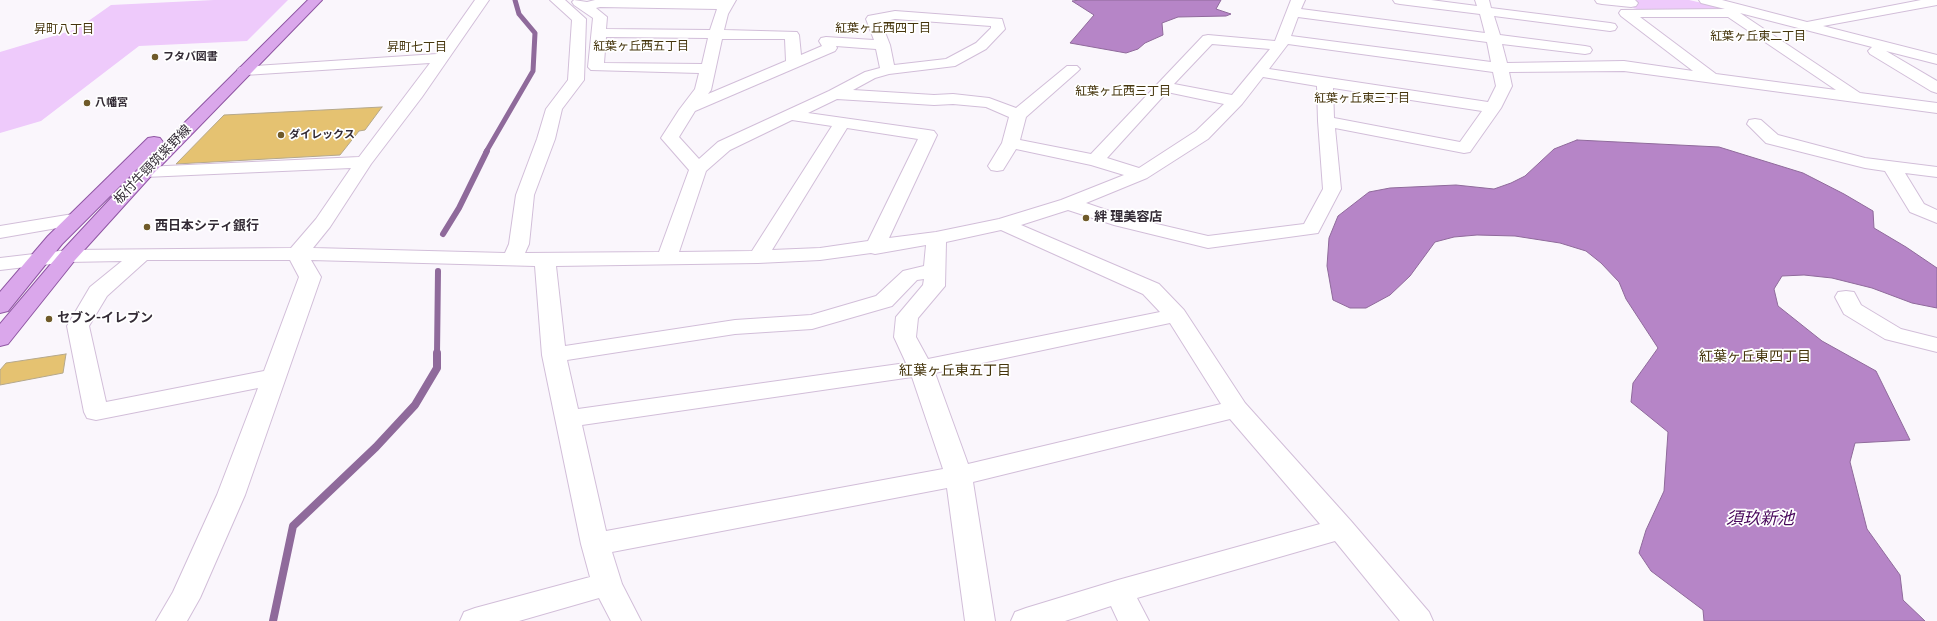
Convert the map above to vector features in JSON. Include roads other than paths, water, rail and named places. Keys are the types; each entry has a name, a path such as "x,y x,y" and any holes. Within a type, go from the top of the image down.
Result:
{"main road":[{"name":"板付牛頸筑紫野線","path":"0,306 37,260 73,220 229,70 298,0"},
{"name":"板付牛頸筑紫野線","path":"0,339 68,256 145,172 316,0"}],"street":[{"path":"297,254 323,223 364,162 482,0"},
{"path":"512,260 519,244 525,195 546,139 554,109 576,80 579,19 557,0"},
{"path":"1400,0 1484,5 1610,27"},
{"path":"1602,0 1629,5 1723,5 1807,25 1937,60"},
{"path":"1807,25 1937,1"},
{"path":"580,3 728,3"},
{"path":"580,3 600,17 596,67 708,69"},
{"path":"698,169 670,138 689,108 703,90 721,14 728,3"},
{"path":"1326,121 1464,148 1493,108 1504,86 1494,39 1484,5"},
{"path":"0,264 68,256 142,254 297,254 545,260 758,257 820,254 875,248 936,238 1003,224 1068,204 1141,174 1202,135 1236,101 1282,43 1296,6 1580,54 1610,27 1629,5"},
{"path":"1629,5 1714,78"},
{"path":"1723,5 1858,97"},
{"path":"667,258 698,169 724,146 835,94 870,75 888,70 950,63 981,46 998,29 997,22 895,15 873,19 883,45 888,70"},
{"path":"599,33 792,35 794,63"},
{"path":"1854,38 1937,88"},
{"path":"1095,160 1208,39 1282,43 1501,68 1624,66 1937,108"},
{"path":"689,108 830,48 826,41 883,45"},
{"path":"1912,54 1937,48"},
{"path":"245,70 440,58"},
{"path":"998,166 1011,143 1018,115 1072,69"},
{"path":"1259,72 1493,108"},
{"path":"1068,204 1121,222 1208,242 1311,229 1332,189 1326,121 1325,82"},
{"path":"1163,87 1236,101"},
{"path":"835,94 934,100 953,99 989,103 1018,115"},
{"path":"791,115 928,135 875,248"},
{"path":"758,257 843,122"},
{"path":"1755,124 1772,139 1866,163 1937,172"},
{"path":"1011,143 1095,160 1141,174"},
{"path":"145,172 364,162"},
{"path":"1891,166 1917,208 1937,217"},
{"path":"0,232 73,220"},
{"path":"1003,224 1151,289 1176,315 1236,409 1341,529 1418,621"},
{"path":"936,238 936,271 934,286 907,317 905,338 921,368 959,476 980,621"},
{"path":"142,254 98,292 78,326 96,412 274,377"},
{"path":"170,621 185,598 231,495 310,277 297,254"},
{"path":"545,260 554,355 596,544 607,584 626,621"},
{"path":"554,355 735,327 812,322 884,301 910,275 936,271"},
{"path":"1846,296 1852,309 1893,334 1937,345"},
{"path":"568,419 921,368 1176,315"},
{"path":"596,544 959,476 1236,409"},
{"path":"1026,621 1118,592 1341,529"},
{"path":"475,621 607,584"},
{"path":"1118,592 1134,621"}],"water":[{"path":"1221,0 1216,9 1231,14 1226,16 1178,17 1162,23 1163,35 1145,43 1138,49 1126,53 1070,43 1094,15 1072,1"},
{"name":"須玖新池","path":"1577,140 1719,147 1803,173 1873,211 1874,228 1937,268 1937,308 1912,303 1872,288 1832,278 1804,275 1782,276 1774,289 1778,306 1822,341 1876,371 1910,440 1855,443 1850,462 1867,529 1900,575 1903,600 1925,621 1704,621 1703,610 1651,571 1639,553 1646,530 1664,491 1668,432 1631,402 1633,383 1658,348 1626,299 1619,282 1601,263 1586,251 1560,243 1515,236 1477,235 1454,237 1435,242 1410,276 1390,295 1366,308 1350,308 1333,300 1327,266 1329,238 1338,216 1369,192 1390,188 1456,185 1494,189 1525,176 1554,149"}],"waterway":[{"path":"486,152 533,71 535,33 519,14 515,0"},
{"path":"443,234 459,208 487,151"},
{"path":"437,354 438,271"},
{"path":"273,621 293,526 376,447 415,405 437,368 437,354"}],"place":[{"name":"フタバ図書","path":"155,57"},
{"name":"八幡宮","path":"87,103"},
{"name":"ダイレックス","path":"281,135"},
{"name":"絆 理美容店","path":"1086,218"},
{"name":"西日本シティ銀行","path":"147,227"},
{"name":"セブン-イレブン","path":"49,319"}],"district":[{"name":"紅葉ヶ丘西四丁目","path":"883,29"},
{"name":"昇町八丁目","path":"64,30"},
{"name":"紅葉ヶ丘東二丁目","path":"1758,37"},
{"name":"紅葉ヶ丘西五丁目","path":"641,47"},
{"name":"昇町七丁目","path":"417,48"},
{"name":"紅葉ヶ丘西三丁目","path":"1123,92"},
{"name":"紅葉ヶ丘東三丁目","path":"1362,99"},
{"name":"紅葉ヶ丘東四丁目","path":"1755,357"},
{"name":"紅葉ヶ丘東五丁目","path":"955,371"}]}
